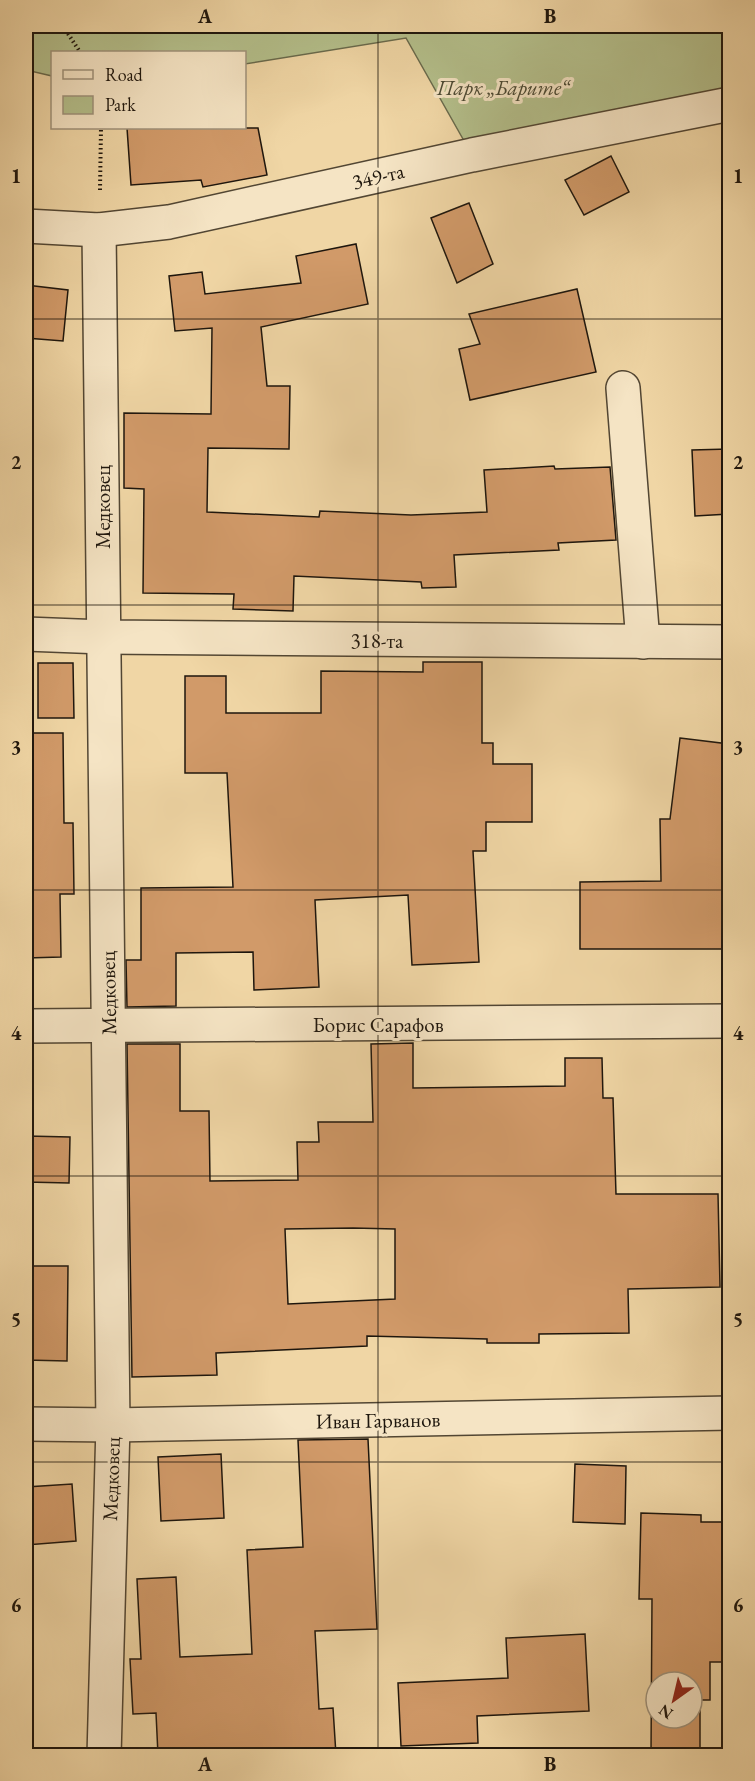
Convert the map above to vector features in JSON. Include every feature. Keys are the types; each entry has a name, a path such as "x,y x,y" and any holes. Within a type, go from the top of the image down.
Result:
{"street":[{"name":"349-та","path":"26,226 99,230 169,222 472,155 729,104"},
{"name":"Медковец","path":"99,230 113,1425 104,1755"},
{"path":"623,388 643,642"},
{"name":"318-та","path":"26,634 103,637 729,642"},
{"name":"Борис Сарафов","path":"26,1026 729,1020"},
{"name":"Иван Гарванов","path":"26,1424 113,1425 729,1413"}],"path":[{"path":"63,26 79,51"},
{"path":"99,230 101,129"}],"green space":[{"name":"Парк „Барите“","path":"26,26 729,26 729,104 472,155 406,38 246,64 246,51 51,51 51,76 26,70"}],"building":[{"path":"258,128 267,175 203,187 201,180 131,185 127,129"},
{"path":"611,156 629,192 584,215 565,180"},
{"path":"469,203 493,264 457,283 431,218"},
{"path":"356,244 368,304 261,327 267,386 290,386 289,449 208,448 207,512 319,517 320,511 411,515 487,512 484,470 554,466 555,469 610,467 616,540 558,543 559,550 454,555 456,587 422,588 421,582 294,576 293,611 233,609 234,594 143,593 144,489 124,488 124,413 211,414 212,328 175,331 169,276 202,272 205,294 301,283 296,256"},
{"path":"26,285 68,290 63,341 26,338"},
{"path":"577,289 596,372 470,400 459,349 480,344 469,314"},
{"path":"729,449 729,514 695,516 692,450"},
{"path":"423,662 482,662 482,743 493,743 493,764 532,764 532,822 486,822 486,851 473,851 479,962 412,965 408,895 315,900 319,987 254,990 253,952 176,953 176,1006 127,1007 126,960 141,960 141,888 233,887 227,773 185,773 185,676 226,676 226,713 321,713 321,671 423,672"},
{"path":"38,663 73,663 74,718 38,718"},
{"path":"26,733 63,733 64,823 73,823 74,894 60,894 61,957 26,958"},
{"path":"680,738 729,744 729,949 580,949 580,882 661,881 660,819 670,819"},
{"path":"413,1043 413,1088 565,1086 565,1058 602,1058 603,1098 613,1098 616,1194 718,1194 720,1287 628,1289 629,1333 539,1334 539,1343 487,1343 487,1339 367,1336 367,1346 216,1353 217,1375 132,1377 127,1044 180,1044 180,1111 209,1111 210,1181 298,1180 297,1142 319,1142 318,1122 373,1122 371,1044","holes":["285,1229 395,1229 395,1299 288,1304"]},
{"path":"26,1136 70,1137 69,1183 26,1182"},
{"path":"26,1266 68,1266 67,1361 26,1360"},
{"path":"368,1439 377,1629 315,1631 319,1709 333,1708 336,1755 158,1755 156,1713 133,1714 130,1659 141,1659 137,1579 176,1577 180,1657 252,1654 247,1550 303,1547 298,1440"},
{"path":"221,1454 224,1518 161,1521 158,1457"},
{"path":"575,1464 626,1466 625,1524 573,1522"},
{"path":"72,1484 76,1541 26,1545 26,1487"},
{"path":"641,1513 701,1515 701,1522 729,1522 729,1662 710,1662 710,1700 704,1700 704,1670 652,1670 652,1599 639,1599"},
{"path":"585,1634 589,1711 477,1716 478,1743 401,1746 398,1683 508,1678 506,1638"},
{"path":"651,1730 700,1730 700,1755 651,1755"}]}
